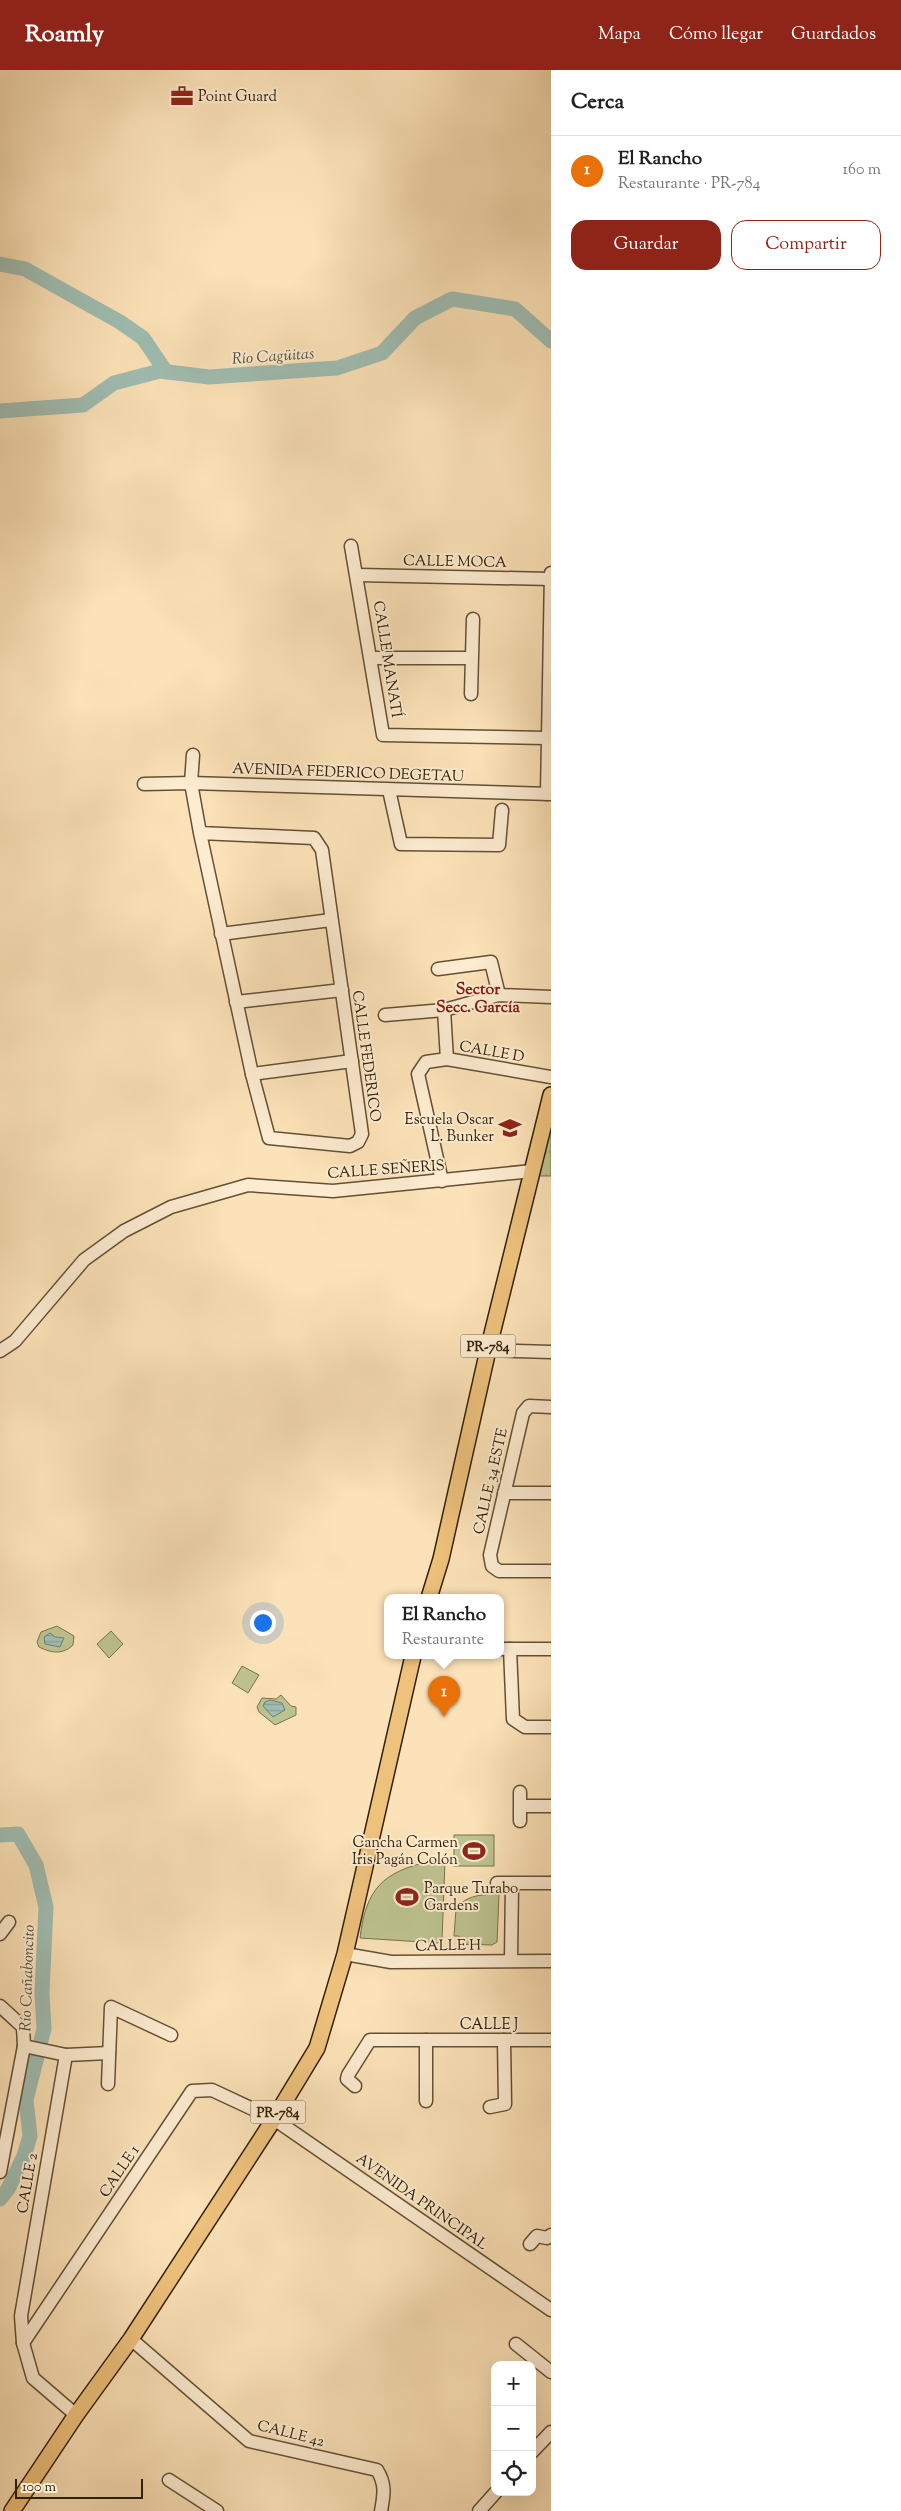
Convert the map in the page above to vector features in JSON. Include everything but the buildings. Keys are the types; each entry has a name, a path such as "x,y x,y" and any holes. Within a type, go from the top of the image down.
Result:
{"main road":[{"name":"PR-784","path":"430,1594 441,1559 488,1350 551,1095"},
{"name":"PR-784","path":"10,2511 131,2339 274,2119 317,2048 345,1954 412,1659"}],"street":[{"name":"CALLE MANATÍ","path":"351,546 358,575 383,735 546,738"},
{"path":"549,794 546,738 551,572"},
{"name":"CALLE MOCA","path":"358,575 551,579"},
{"path":"471,694 472,620"},
{"path":"372,658 471,658"},
{"name":"CALLE FEDERICO","path":"193,755 190,783 200,833 221,934 252,1074 269,1138 350,1146 358,1142 362,1134 322,850 314,838 200,833"},
{"name":"AVENIDA FEDERICO DEGETAU","path":"144,784 190,783 549,794"},
{"path":"389,790 401,844 499,844 502,810"},
{"path":"221,934 331,920"},
{"path":"438,969 491,962 499,995"},
{"path":"236,1002 342,990"},
{"path":"385,1015 444,1010 499,995 551,997"},
{"path":"444,1010 448,1060"},
{"name":"CALLE D","path":"442,1181 418,1074 426,1062 448,1060 551,1078"},
{"path":"252,1074 352,1062"},
{"name":"CALLE SEÑERIS","path":"0,1351 15,1341 84,1260 124,1231 171,1207 248,1185 333,1191 532,1171"},
{"path":"488,1350 551,1352"},
{"name":"CALLE 34 ESTE","path":"551,1407 529,1406 523,1413 490,1555 492,1566 500,1571 551,1571"},
{"path":"504,1494 551,1493"},
{"path":"551,1649 505,1649 513,1719 525,1727 551,1727"},
{"path":"520,1792 520,1821"},
{"path":"521,1806 551,1806"},
{"path":"497,1883 551,1883"},
{"path":"511,1960 512,1884"},
{"path":"0,1934 10,1922"},
{"name":"CALLE H","path":"345,1954 391,1962 551,1961"},
{"path":"0,2006 22,2027 29,2047 0,2172"},
{"path":"108,2084 111,2007 171,2035"},
{"name":"CALLE J","path":"355,2086 348,2080 348,2075 370,2040 551,2040"},
{"path":"426,2040 426,2101"},
{"path":"490,2107 505,2104 504,2040"},
{"path":"29,2047 66,2054 108,2053"},
{"name":"CALLE 2","path":"66,2054 21,2316 23,2343 33,2378 76,2415"},
{"name":"CALLE 1","path":"23,2343 192,2091 212,2090 274,2119"},
{"name":"AVENIDA PRINCIPAL","path":"274,2119 551,2310"},
{"path":"530,2244 537,2236 547,2238 551,2235"},
{"name":"CALLE 42","path":"131,2339 249,2442 377,2470 382,2479 384,2490 381,2511"},
{"path":"516,2344 550,2370"},
{"path":"533,2451 551,2432"},
{"path":"169,2480 217,2511"},
{"path":"478,2511 492,2496"}],"green space":[{"path":"551,1124 551,1176 537,1176"},
{"path":"57,1626 74,1636 73,1645 61,1652 48,1651 39,1647 37,1642 41,1632"},
{"path":"111,1631 123,1644 109,1658 97,1644"},
{"path":"242,1666 259,1675 248,1693 232,1683"},
{"path":"281,1695 291,1706 296,1707 296,1715 275,1725 259,1712 257,1707 262,1698 276,1699"},
{"name":"Cancha Carmen Iris Pagán Colón","path":"454,1835 494,1835 494,1866 454,1866"},
{"name":"Parque Turabo Gardens","path":"431,1861 445,1861 442,1940 438,1943 360,1938 367,1907 379,1885 400,1871"},
{"path":"499,1894 497,1942 492,1945 458,1944 459,1936 454,1936 456,1909 460,1904 465,1900 481,1895"}],"water":[{"path":"50,1633 55,1637 64,1638 60,1647 45,1644 44,1637"},
{"path":"270,1700 282,1703 285,1710 273,1717 263,1706 265,1702"}],"waterway":[{"name":"Río Cagüitas","path":"0,264 25,269 120,322 143,338 166,372"},
{"name":"Río Cagüitas","path":"0,411 83,405 114,383 160,371 209,377 337,368 382,353 415,318 452,299 515,309 551,341"},
{"name":"Río Cañaboncito","path":"0,1835 18,1834 36,1865 46,1907 42,1993 44,2029 26,2100 30,2136 24,2156 8,2189 0,2199"}],"place":[{"name":"Point Guard","path":"182,96"},
{"name":"Escuela Oscar L. Bunker","path":"510,1128"},
{"name":"El Rancho","path":"444,1717"},
{"name":"Cancha Carmen Iris Pagán Colón","path":"474,1851"},
{"name":"Parque Turabo Gardens","path":"407,1897"}],"district":[{"name":"Sector Secc. García","path":"478,997"}]}
